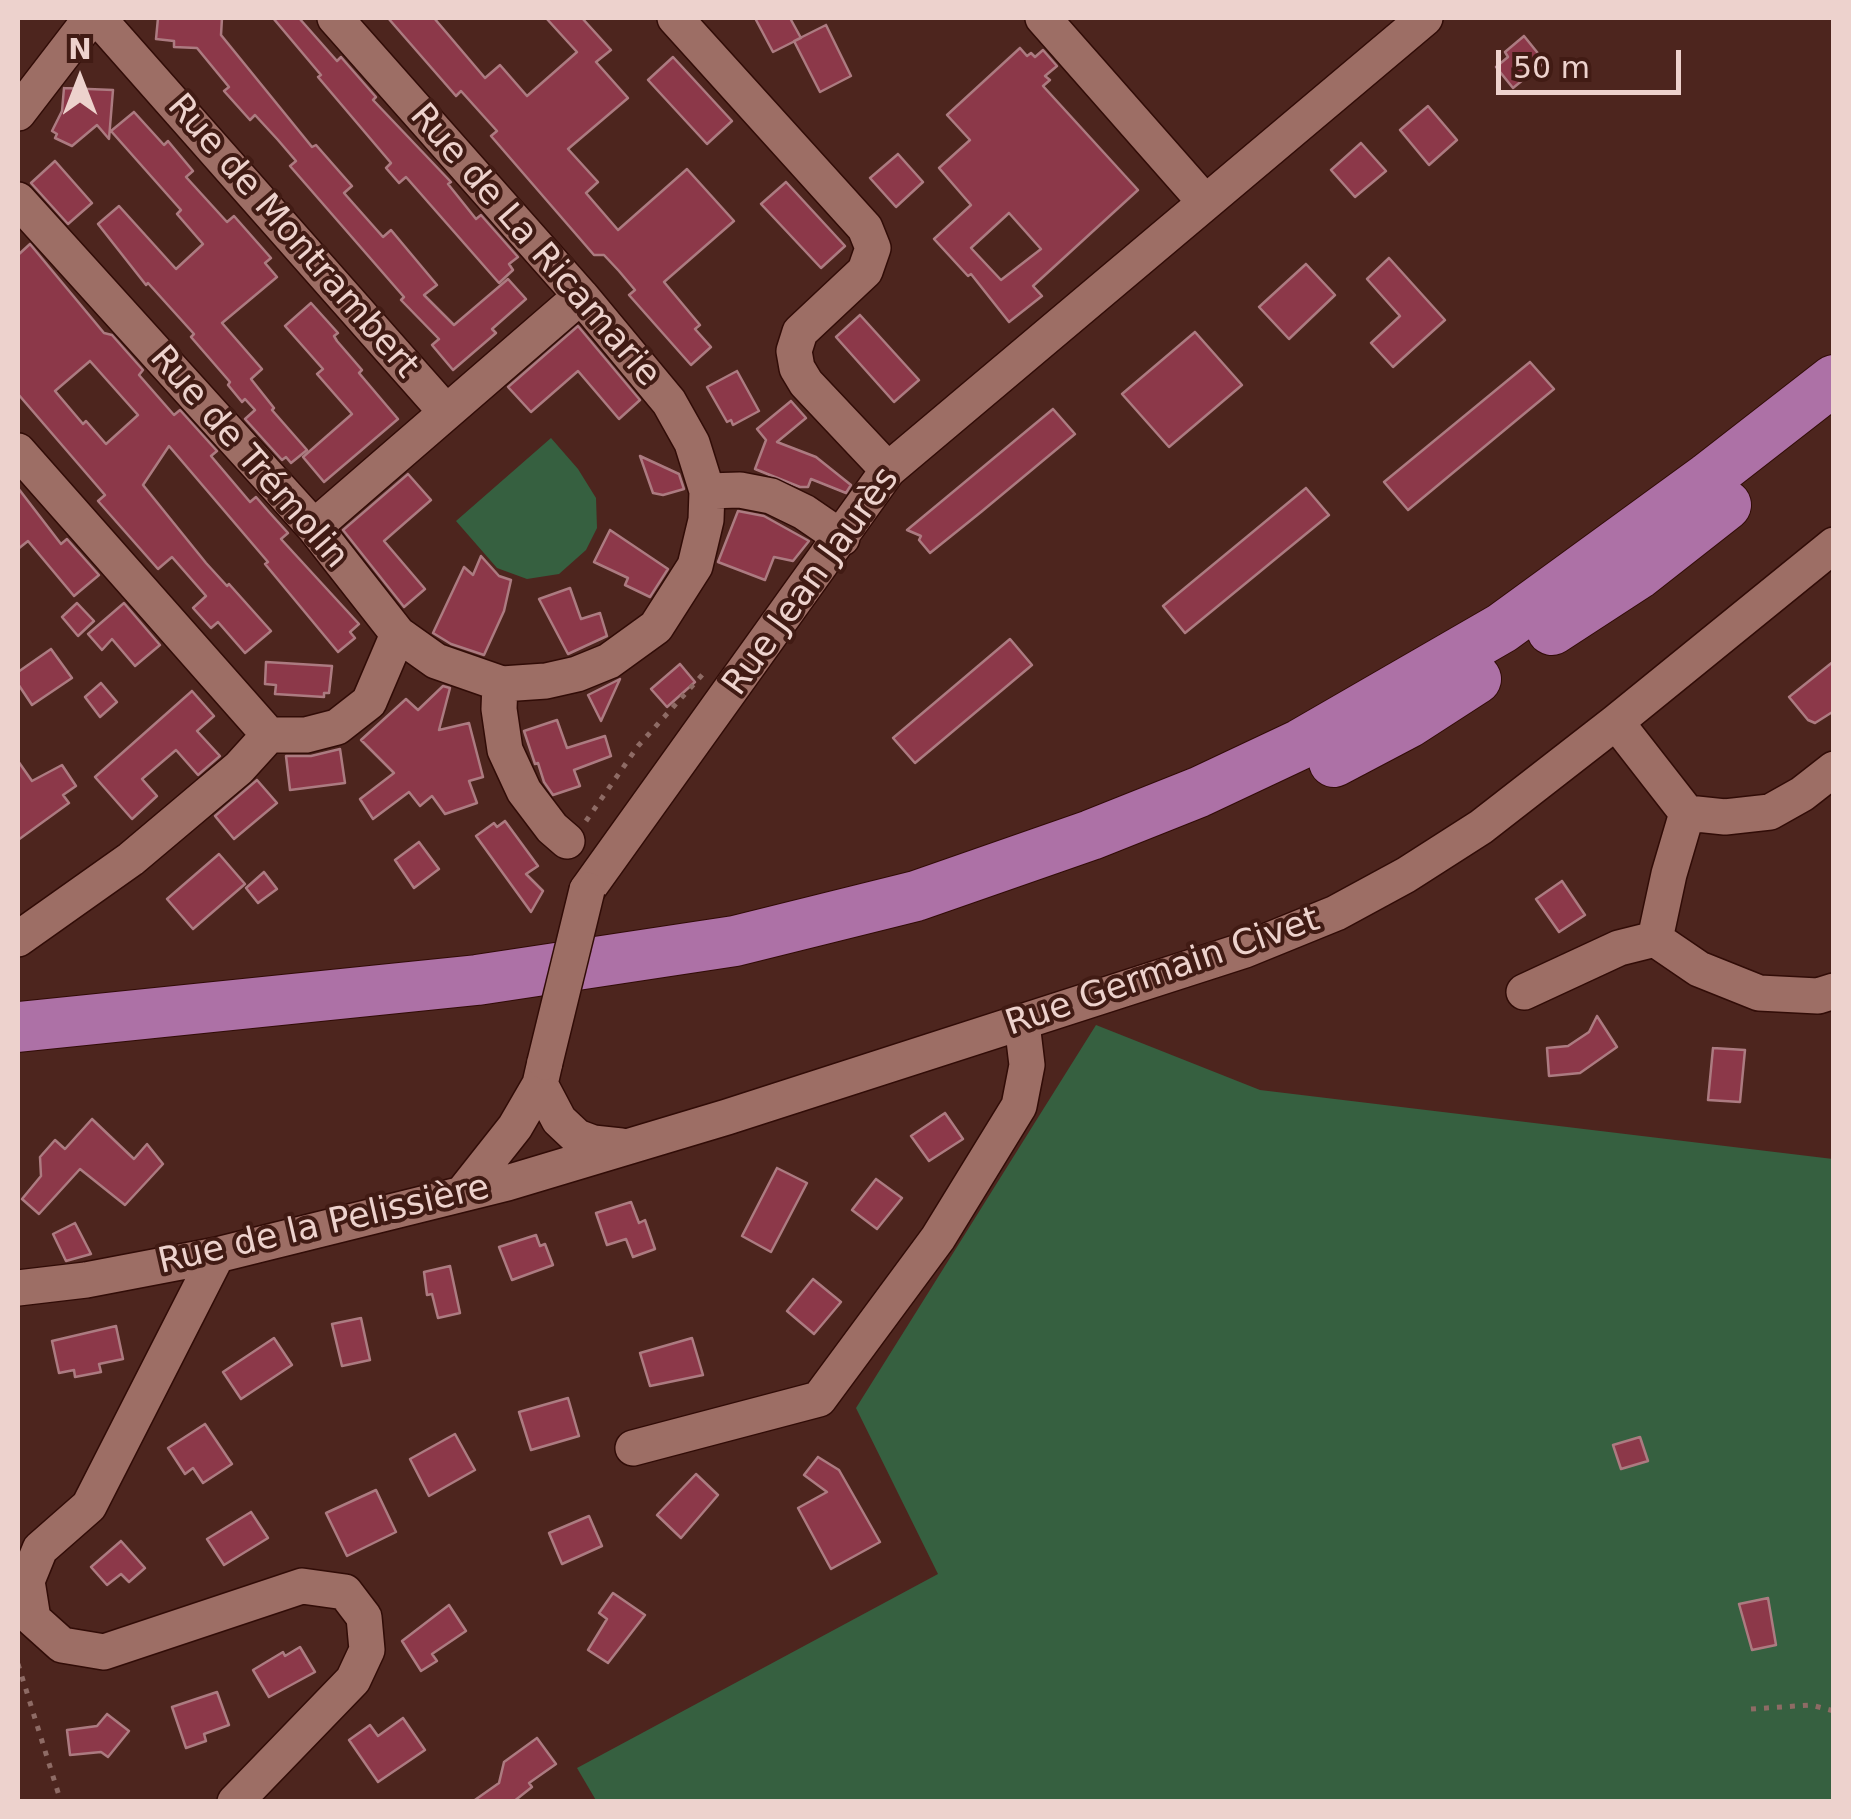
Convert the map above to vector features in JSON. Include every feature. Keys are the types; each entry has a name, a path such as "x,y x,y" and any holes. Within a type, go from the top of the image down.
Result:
{"highway":[{"path":"18,1027 478,980 735,941 916,896 1074,841 1199,792 1301,744 1502,628 1708,478 1834,380"},
{"path":"18,1061 408,1020 634,990 753,970 870,942 1004,902 1126,856 1278,790 1408,723 1638,574 1834,420"}],"street":[{"path":"18,113 95,18"},
{"name":"Rue de Montrambert","path":"95,18 446,412"},
{"name":"Rue de La Ricamarie","path":"335,18 581,296 669,402 692,444 707,491 706,520 695,566 656,627 645,636"},
{"path":"675,18 865,228 873,248 865,270 800,332 794,352 806,384 888,470"},
{"path":"1043,18 1205,202"},
{"name":"Rue Jean Jaurès","path":"462,1194 515,1127 542,1073 587,890 888,470 1425,18"},
{"name":"Rue de Trémolin","path":"18,200 314,527 398,634 436,661 500,683 546,681 577,674 610,660 645,636"},
{"path":"314,527 581,296"},
{"path":"18,451 269,735"},
{"path":"707,491 740,490 771,496 804,512 842,538"},
{"name":"Rue Germain Civet","path":"627,1146 1245,950 1336,912 1406,875 1480,827 1834,545"},
{"path":"18,939 131,859 238,768 269,735 306,735 337,727 369,702 398,634"},
{"path":"500,683 498,709 505,750 524,791 566,841"},
{"path":"1616,722 1687,813 1725,816 1770,812 1834,769"},
{"path":"1655,939 1668,874 1687,813"},
{"path":"1524,992 1619,948 1655,939 1700,969 1759,993 1818,996 1834,991"},
{"path":"632,1448 819,1399 938,1238 1019,1106 1027,1065 1022,1023"},
{"path":"542,1073 559,1120 577,1137 627,1146"},
{"name":"Rue de la Pelissière","path":"18,1288 86,1280 218,1254 462,1194 627,1146"},
{"path":"218,1254 89,1506 40,1549 26,1581 33,1619 62,1646 104,1652 302,1586 345,1592 364,1617 366,1634 367,1650 352,1680 235,1802"}],"path":[{"path":"18,1664 61,1802"},
{"path":"1751,1708 1810,1705 1834,1711"}],"green space":[{"path":"551,438 596,498 597,528 586,550 559,574 527,579 497,568 456,521"},
{"path":"1096,1025 1260,1090 1833,1159 1833,1801 597,1802 577,1768 938,1574 856,1408"}],"building":[{"path":"158,18 222,18 221,35 312,147 316,145 352,186 344,193 383,237 391,230 437,285 424,295 454,325 508,279 526,299 492,329 496,333 453,370 432,345 439,339 401,300 404,297 290,166 296,161 278,140 255,115 250,120 224,91 229,87 197,48 174,47 174,41 156,39"},
{"path":"273,18 299,18 337,61 341,57 376,97 373,100 451,182 448,184 476,219 481,215 518,257 509,264 513,270 499,283 406,177 399,183 386,168 391,163"},
{"path":"388,18 434,18 485,78 500,65 527,96 577,52 546,18 582,18 611,50 596,62 628,98 568,149 598,182 586,193 618,230 687,169 734,221 664,282 700,325 695,329 711,347 691,365 629,295 635,290 619,271 604,255 594,255 491,136 497,131 461,91 456,96"},
{"path":"755,18 790,18 801,38 773,52"},
{"path":"826,25 851,76 820,92 794,41"},
{"path":"1524,36 1545,62 1513,88 1496,67 1508,57 1505,52"},
{"path":"1020,48 1027,56 1031,53 1035,57 1043,50 1057,66 1045,76 1050,80 1043,86 1138,190 1033,286 1042,296 1009,322 971,274 968,276 934,239 971,205 939,168 970,140 947,115","holes":["1009,213 1041,249 1001,280 971,248"]},
{"path":"673,57 732,121 707,144 648,80"},
{"path":"64,88 113,90 109,139 97,125 72,146 55,138 57,134 52,131 62,111"},
{"path":"1428,106 1457,140 1429,165 1400,130"},
{"path":"134,112 164,145 168,141 193,171 186,177 227,222 234,216 271,258 265,263 277,277 222,323 262,369 251,379 307,450 291,463 286,457 282,460 245,419 255,410 245,399 242,402 191,337 194,334 146,285 98,224 119,206 176,269 203,244 177,214 181,210 111,131"},
{"path":"1361,143 1386,171 1355,197 1331,170"},
{"path":"898,154 923,182 896,207 870,178"},
{"path":"55,161 92,203 68,224 31,183"},
{"path":"786,182 845,246 821,268 761,204"},
{"path":"30,244 104,333 112,335 143,370 139,375 174,415 180,410 217,451 211,456 250,502 256,497 288,533 281,539 359,624 350,632 355,638 338,652 169,446 143,485 206,563 271,631 245,653 218,622 211,628 193,608 206,596 172,557 158,569 98,501 105,495 18,394 18,255","holes":["90,361 138,415 106,444 55,391"]},
{"path":"1389,258 1445,320 1393,367 1371,343 1400,316 1367,279"},
{"path":"1306,264 1335,295 1289,339 1259,307"},
{"path":"311,303 338,333 334,336 362,370 359,373 398,419 324,482 303,457 352,414 317,374 323,369 285,326"},
{"path":"860,315 919,380 894,402 836,337"},
{"path":"578,326 640,400 619,419 578,371 531,412 508,387"},
{"path":"1195,332 1242,385 1169,447 1122,394"},
{"path":"1530,362 1554,389 1408,510 1384,482"},
{"path":"737,371 759,411 733,425 731,420 727,422 707,387"},
{"path":"791,401 806,418 777,442 816,457 851,485 846,493 811,479 808,487 800,487 755,469 766,440 757,429"},
{"path":"1053,409 1075,434 981,512 930,553 919,540 921,536 907,530"},
{"path":"640,456 679,474 684,489 663,495 653,493"},
{"path":"408,474 431,500 384,541 425,589 404,607 343,530"},
{"path":"18,488 61,544 67,539 99,575 74,596 28,541 18,549"},
{"path":"1306,488 1329,515 1185,633 1163,606"},
{"path":"738,511 764,516 809,541 793,561 774,557 765,580 718,562"},
{"path":"610,530 668,569 650,597 625,585 628,578 594,562"},
{"path":"481,556 499,576 511,580 504,611 484,655 433,633 464,567 473,575"},
{"path":"570,588 581,619 600,613 607,636 568,654 539,599"},
{"path":"77,603 94,621 78,636 62,617"},
{"path":"124,603 160,645 135,666 112,639 102,650 88,634"},
{"path":"1010,639 1032,665 915,763 893,738"},
{"path":"51,649 72,678 32,705 18,684 18,672"},
{"path":"1834,661 1834,711 1815,723 1789,697"},
{"path":"266,662 332,666 329,693 324,693 324,697 275,694 276,685 265,684"},
{"path":"680,664 695,682 667,707 651,689"},
{"path":"620,679 601,721 588,695"},
{"path":"101,683 117,702 100,717 85,697"},
{"path":"443,686 450,688 439,730 469,723 483,777 469,781 477,803 445,814 432,796 420,806 409,792 373,819 360,799 394,773 361,740 406,699 418,710"},
{"path":"192,691 214,716 197,731 220,756 198,775 176,750 142,779 157,796 132,819 95,777"},
{"path":"557,720 567,748 605,736 611,756 574,770 580,786 553,795 538,763 535,764 524,731"},
{"path":"340,749 345,783 290,790 286,756 311,756"},
{"path":"18,761 32,781 62,765 76,786 63,795 69,803 18,840"},
{"path":"257,780 277,803 234,839 215,816"},
{"path":"505,821 538,866 526,874 543,891 531,912 476,836 494,823 497,827"},
{"path":"419,842 439,869 414,888 395,860"},
{"path":"219,854 245,884 193,929 167,899"},
{"path":"264,872 277,889 258,903 246,888"},
{"path":"1562,881 1585,915 1559,932 1536,899"},
{"path":"1597,1016 1617,1047 1580,1073 1549,1076 1547,1048 1568,1046 1589,1032"},
{"path":"1713,1048 1745,1050 1740,1102 1708,1100"},
{"path":"945,1113 963,1139 929,1161 911,1136"},
{"path":"92,1119 134,1159 147,1144 163,1164 125,1205 80,1169 39,1214 22,1199 41,1176 40,1157 55,1140 65,1149"},
{"path":"777,1168 807,1183 771,1252 742,1236"},
{"path":"876,1179 902,1198 877,1229 852,1210"},
{"path":"631,1202 639,1223 645,1220 655,1249 633,1257 626,1239 607,1245 596,1213"},
{"path":"75,1223 91,1254 66,1261 53,1234"},
{"path":"536,1235 540,1246 545,1244 553,1265 512,1280 499,1247"},
{"path":"450,1266 460,1313 438,1318 432,1294 427,1295 424,1272"},
{"path":"813,1279 841,1302 814,1334 787,1311"},
{"path":"361,1318 370,1360 342,1366 332,1324"},
{"path":"116,1326 123,1359 99,1364 101,1372 75,1377 74,1370 59,1373 52,1341"},
{"path":"274,1338 292,1365 241,1399 223,1372"},
{"path":"692,1338 703,1375 650,1386 640,1353"},
{"path":"568,1398 579,1436 531,1450 519,1412"},
{"path":"205,1424 232,1464 203,1483 193,1468 185,1474 168,1448"},
{"path":"455,1434 475,1470 429,1496 410,1459"},
{"path":"1640,1437 1648,1461 1621,1469 1613,1445"},
{"path":"818,1457 839,1470 880,1542 831,1569 798,1508 827,1492 804,1475"},
{"path":"696,1474 718,1495 681,1538 657,1515"},
{"path":"376,1490 396,1532 347,1556 326,1513"},
{"path":"251,1512 268,1538 224,1565 207,1539"},
{"path":"589,1516 602,1546 562,1564 549,1533"},
{"path":"121,1541 145,1568 129,1582 121,1574 107,1585 91,1567"},
{"path":"613,1593 645,1615 608,1663 588,1650 607,1619 599,1613"},
{"path":"1768,1598 1776,1645 1752,1650 1739,1604"},
{"path":"449,1605 466,1631 432,1654 437,1661 421,1671 402,1641"},
{"path":"300,1647 315,1672 269,1697 253,1670"},
{"path":"217,1692 229,1725 204,1734 206,1741 186,1748 172,1707"},
{"path":"107,1714 129,1731 108,1757 101,1752 70,1755 67,1730 97,1726"},
{"path":"403,1718 425,1750 378,1782 349,1740 370,1725 378,1736"},
{"path":"537,1738 556,1764 529,1783 532,1787 513,1802 472,1802 499,1783 504,1762"}]}
